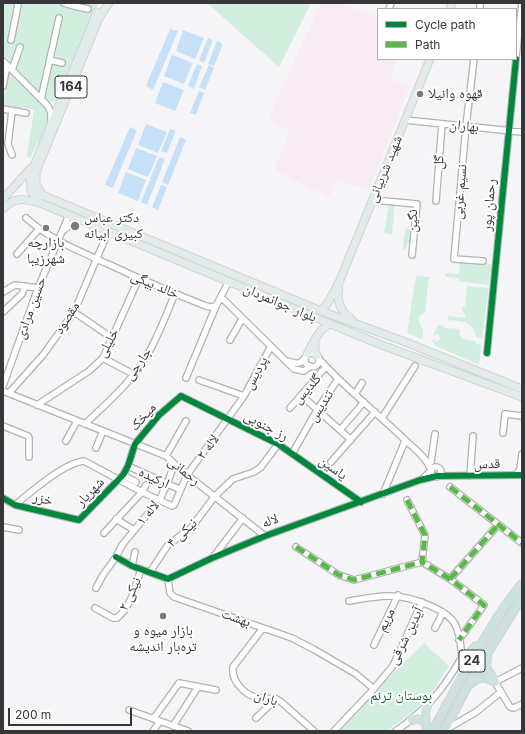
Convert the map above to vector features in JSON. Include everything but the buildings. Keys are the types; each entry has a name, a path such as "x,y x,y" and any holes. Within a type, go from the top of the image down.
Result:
{"highway":[{"name":"24","path":"433,731 485,638 522,582"},
{"name":"24","path":"444,731 467,687 522,597"},
{"path":"462,657 471,652 479,641 485,638"},
{"path":"488,651 486,667 496,682"},
{"path":"467,687 483,676 496,682"},
{"path":"427,706 425,712 428,731"},
{"path":"412,720 417,718 426,722"}],"main road":[{"name":"164","path":"35,169 60,100 94,18 102,3"},
{"name":"164","path":"3,199 35,169 99,18 109,3"},
{"name":"شهید شربیانی","path":"321,311 328,303 340,280 430,60"},
{"name":"بلوار جوانمردان","path":"35,169 38,190 47,198 321,311 403,341 522,389"},
{"path":"35,169 30,176 29,183 31,191 40,203"},
{"name":"بلوار جوانمردان","path":"3,210 8,203 15,200 23,199 40,203 379,344 522,397"},
{"name":"شهید شربیانی","path":"340,280 338,295 341,310 357,324"},
{"path":"316,318 319,324 320,332"},
{"path":"306,356 320,332 324,327 331,324"},
{"path":"379,344 387,343 388,340 383,334"},
{"path":"315,339 315,351 318,357"},
{"path":"400,352 395,346 396,342 403,341"}],"street":[{"path":"11,40 18,5 17,3"},
{"path":"64,3 75,4 88,9"},
{"name":"رحمان پور","path":"517,49 522,3"},
{"path":"41,99 59,18"},
{"path":"12,70 20,47"},
{"path":"50,60 62,63"},
{"name":"نسیم غربی","path":"474,60 466,126 454,258 483,261"},
{"name":"رحمان پور","path":"487,353 516,60"},
{"path":"5,63 48,106 52,118 50,125"},
{"path":"3,86 5,63"},
{"path":"48,106 60,100"},
{"path":"3,109 26,113"},
{"path":"12,111 8,144 12,155"},
{"name":"بهاران","path":"405,120 522,132"},
{"name":"گل","path":"436,201 442,124"},
{"name":"نگین","path":"373,200 416,204 412,256"},
{"name":"حسین مرادی","path":"3,386 38,288 69,215"},
{"name":"خالد بیگی","path":"26,218 39,229 58,241 96,259 175,294 206,306 216,306"},
{"path":"62,232 74,222 81,220"},
{"path":"17,254 39,229"},
{"name":"مقصود","path":"6,392 43,355 74,312 108,232"},
{"name":"خلیلی","path":"37,405 89,371 103,358 139,278"},
{"path":"186,378 216,306 229,282"},
{"path":"3,292 15,285 38,288"},
{"path":"3,312 22,294 25,286"},
{"name":"جارچی","path":"84,424 133,374 150,350 175,294"},
{"path":"221,297 270,348 294,369 304,371 318,363 318,357"},
{"path":"74,312 112,338"},
{"path":"230,340 242,319"},
{"name":"پردیس","path":"229,419 244,396 270,348"},
{"path":"286,361 298,364 302,363 306,356 314,353 331,374 382,418 425,459 453,476"},
{"path":"306,356 306,364 331,374"},
{"path":"103,358 133,374"},
{"path":"382,418 415,366"},
{"name":"گلدیس","path":"290,408 323,370"},
{"path":"199,380 244,396"},
{"name":"تندیس","path":"292,454 317,410 338,380"},
{"path":"355,394 362,383"},
{"path":"514,386 522,385"},
{"name":"رحمانی","path":"6,392 166,456 187,475 265,536"},
{"path":"302,395 351,440"},
{"name":"رز جنوبی","path":"181,396 278,444 292,454"},
{"name":"میخک","path":"121,477 128,466 135,444 159,415 181,396"},
{"path":"340,430 364,402"},
{"path":"331,462 375,412"},
{"path":"503,433 505,414 522,416"},
{"name":"لاله ۲","path":"160,500 173,505 187,475 229,419"},
{"path":"66,441 77,420"},
{"path":"166,456 186,421"},
{"path":"3,426 28,436 29,457"},
{"path":"96,448 103,431"},
{"path":"431,462 435,434"},
{"path":"470,476 473,436"},
{"path":"383,494 405,440"},
{"name":"نیکی ۴","path":"150,572 168,544 191,528 215,496 234,479 254,472 261,467 278,444"},
{"name":"یاسین","path":"292,454 360,502"},
{"path":"519,475 522,454"},
{"path":"425,459 432,475 437,476 440,473 438,468"},
{"path":"15,505 39,485 77,462 84,461 136,482"},
{"name":"لاله ۱","path":"96,588 116,557 122,544 160,500 174,464"},
{"name":"ارکیده","path":"128,466 179,489"},
{"path":"420,480 426,477 432,468 438,468"},
{"name":"قدس","path":"437,476 519,475"},
{"name":"لاله","path":"168,579 212,558 265,536 420,480 437,476"},
{"path":"121,477 142,492 160,500"},
{"name":"شهریار","path":"79,520 121,477"},
{"path":"104,533 142,492 146,485"},
{"path":"450,487 522,543"},
{"name":"خزر","path":"3,498 15,505 79,520"},
{"path":"407,500 425,534 422,562"},
{"path":"212,558 243,518"},
{"path":"116,519 134,530"},
{"path":"450,579 498,525"},
{"path":"3,527 20,530"},
{"path":"296,547 339,575 354,580 422,562 450,579 484,605 459,640"},
{"path":"132,566 135,552"},
{"path":"116,557 132,566 168,579"},
{"name":"نیکی ۲","path":"96,608 113,618 117,618 122,614 130,600 141,569"},
{"name":"بهشت","path":"168,579 168,587 170,593 174,597 292,638 356,674 374,689"},
{"path":"349,601 389,595 398,596 422,602 447,614 455,623 462,657 450,679 427,706 412,720 396,731"},
{"name":"مریم","path":"374,645 398,596"},
{"name":"آیدین شرقی","path":"334,731 374,689 393,666 422,602"},
{"path":"435,628 443,612"},
{"name":"باران","path":"263,628 233,667 232,672 234,680 244,690 258,698 276,699 280,701 307,725"},
{"path":"522,668 496,682 510,707 514,708 522,704"},
{"path":"154,718 179,683 216,690"},
{"path":"173,726 198,687"},
{"path":"444,731 476,712 501,692"},
{"path":"256,718 276,699"},
{"path":"129,710 188,731"},
{"path":"153,731 160,720"},
{"path":"307,725 311,731"},
{"path":"307,725 314,731"}],"shaded area":[{"path":"321,3 338,3 377,17 377,60 398,60 390,79 409,87 369,190 336,180 329,197 274,170 290,131 268,119"}],"green space":[{"path":"3,3 100,3 95,10 59,99 51,102 47,101 3,54"},
{"path":"207,3 311,3 279,67"},
{"path":"10,70 47,108 48,122 45,131 40,144 38,142 30,158 27,156 34,110 22,107 22,110 3,107 7,71"},
{"path":"389,205 395,205 392,234 384,233"},
{"path":"406,228 411,228 410,243 407,243 406,250 403,250 404,242 403,243"},
{"path":"460,262 492,264 489,285 458,281 458,278 445,277 446,273 459,274"},
{"path":"416,276 429,277 425,312 419,317 419,322 423,330 422,339 407,333"},
{"path":"467,286 489,288 482,338 476,337 475,331 470,325 448,320 448,316 466,318 462,311 462,307 465,307"},
{"path":"439,325 444,326 445,328 459,329 460,335 463,339 475,341 476,344 481,345 479,365 436,346 432,341 434,339 436,342 441,339 438,334 433,336"},
{"name":"بوستان ترنم","path":"424,643 449,666 433,691 412,713 386,731 335,731"}],"water":[{"path":"170,29 178,31 153,90 146,86"},
{"path":"183,30 204,38 195,59 176,51"},
{"path":"208,38 213,40 204,63 199,60"},
{"path":"217,41 223,44 214,66 208,64"},
{"path":"172,55 193,63 184,84 164,76"},
{"path":"197,64 202,66 194,89 188,86"},
{"path":"209,65 214,68 205,90 199,87"},
{"path":"163,82 184,90 175,111 155,103"},
{"path":"199,91 204,93 196,115 190,113"},
{"path":"146,124 167,132 158,153 138,145"},
{"path":"130,127 137,130 113,188 105,185"},
{"path":"170,129 176,131 167,153 161,151"},
{"path":"180,137 186,140 168,185 162,182"},
{"path":"136,148 157,156 148,177 128,169"},
{"path":"159,157 165,159 147,205 141,202 150,180 153,181 150,179"},
{"path":"126,172 146,180 138,201 118,193"},
{"path":"161,185 167,187 158,210 152,207"}],"marked path":[{"path":"450,487 522,543"},
{"path":"407,500 425,535 422,562 450,579 484,605 459,640"},
{"path":"450,579 498,525"},
{"path":"296,547 339,575 354,580 422,562"}],"cycle path":[{"path":"487,353 516,60"},
{"path":"3,498 15,505 79,520 123,475 128,466 135,444 159,415 181,396 278,444 361,502"},
{"path":"116,557 132,566 168,579 212,558 265,536 420,480 437,476 522,475"}],"place":[{"name":"قهوه وانیلا","path":"420,94"},
{"name":"دکتر عباس کبیری ابیانه","path":"75,226"},
{"name":"بازارچه شهرزیبا","path":"46,228"},
{"name":"بازار میوه و تره‌بار اندیشه","path":"163,616"}]}
